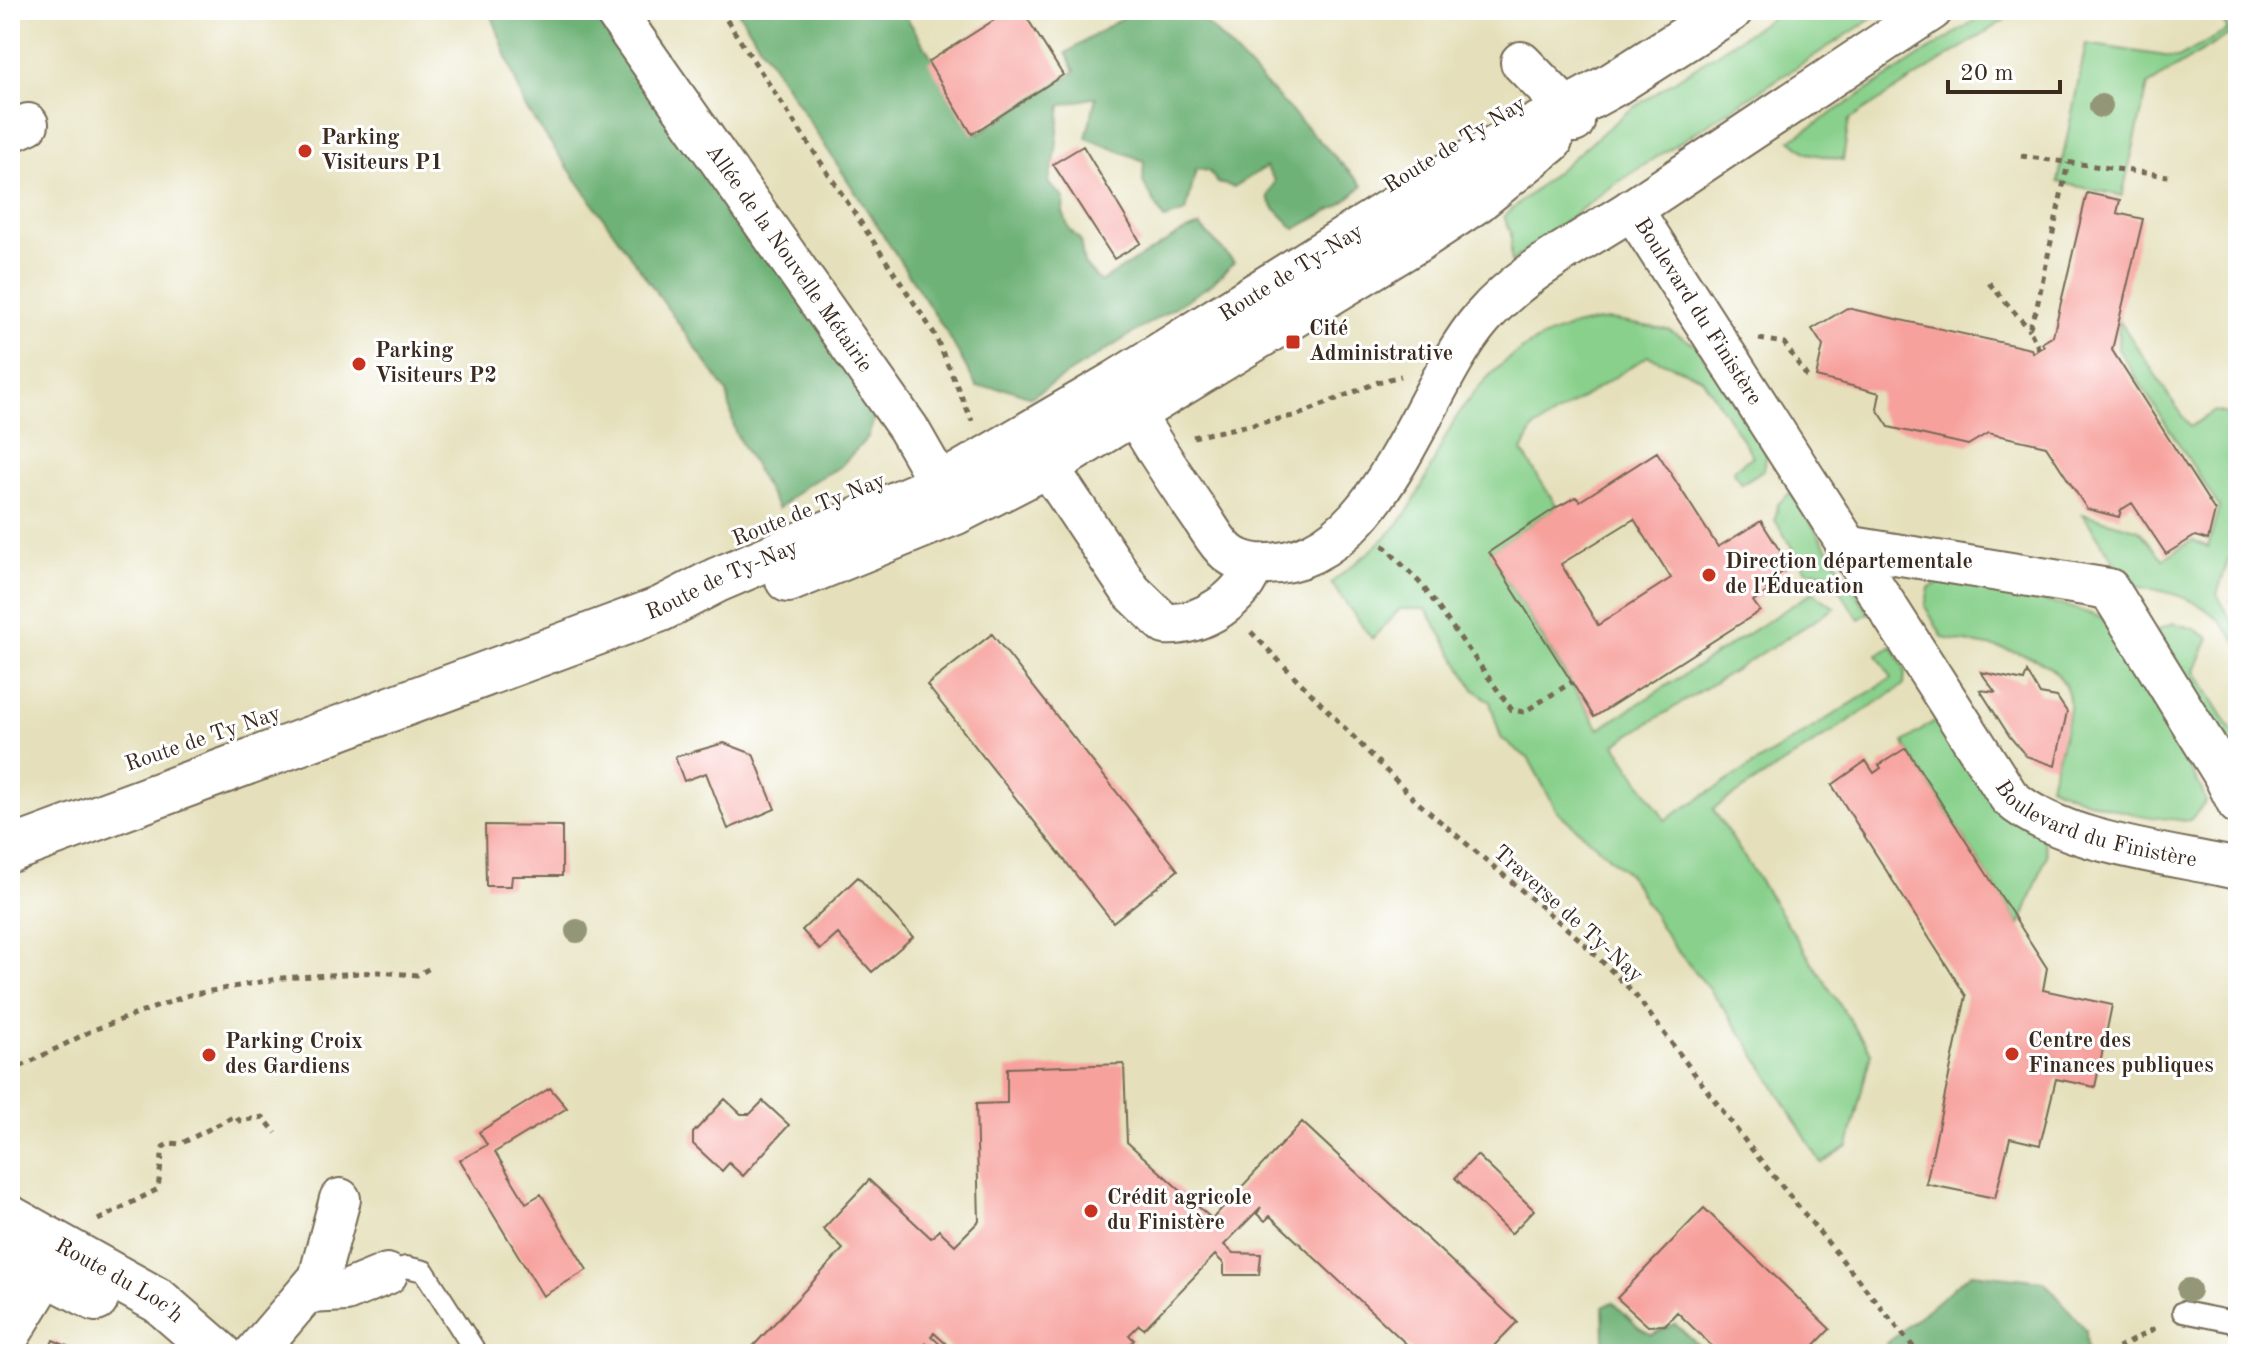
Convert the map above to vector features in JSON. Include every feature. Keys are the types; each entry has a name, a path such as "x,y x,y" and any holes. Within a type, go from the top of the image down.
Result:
{"main road":[{"name":"Route de Ty-Nay","path":"661,609 717,580 949,498 1021,453 1124,398 1456,170 1570,116 1730,10"},
{"name":"Route de Ty Nay","path":"10,850 661,609"},
{"name":"Route du Loc'h","path":"10,1218 91,1244 189,1323 220,1354"},
{"name":"Route du Loc'h","path":"10,1254 200,1354"}],"street":[{"name":"Allée de la Nouvelle Métairie","path":"614,10 908,428 949,498"},
{"path":"1632,209 1932,10"},
{"path":"1521,62 1570,116"},
{"name":"Boulevard du Finistère","path":"1253,564 1272,564 1312,552 1359,517 1385,482 1437,383 1477,324 1521,283 1632,209 1998,783 2023,810 2040,821 2080,835 2238,869"},
{"path":"1021,453 1153,616 1165,624 1179,625 1199,620 1243,587 1253,564 1228,553 1124,398"},
{"path":"1846,546 2109,589 2222,772 2238,804"},
{"path":"254,1354 310,1293 328,1254 340,1199"},
{"path":"10,1335 48,1273 91,1244"},
{"path":"310,1293 346,1291 387,1274"}],"lane":[{"path":"387,1274 406,1267 424,1271 477,1354"},
{"path":"2183,1312 2238,1323"}],"path":[{"path":"720,10 934,333 950,364 975,430 1021,453"},
{"path":"2021,156 2168,176"},
{"path":"2030,330 2068,163"},
{"path":"1989,283 2030,330 2039,349"},
{"path":"1186,428 1192,437 1298,415 1399,376 1437,383"},
{"path":"1380,542 1422,585 1512,710 1524,712 1572,682"},
{"name":"Traverse de Ty-Nay","path":"1223,603 1416,801 1578,938 1633,992 1749,1146 1919,1354"},
{"path":"10,1072 93,1030 189,995 282,978 330,973 423,975 432,967"},
{"path":"91,1244 158,1189 163,1147 170,1143 180,1144 235,1116 240,1121 263,1117 276,1133"},
{"path":"2107,1354 2183,1312"}],"green space":[{"path":"490,10 634,10 866,370 875,416 868,437 840,467 806,485 778,509 735,432 727,392 525,107"},
{"path":"737,10 902,10 979,133 1075,71 1066,53 1135,10 1194,10 1363,186 1340,205 1295,229 1273,207 1268,197 1275,181 1266,167 1234,187 1218,183 1209,171 1196,169 1186,212 1164,219 1143,182 1144,161 1086,138 1096,97 1061,105 1055,158 1048,183 1064,198 1063,212 1069,229 1080,240 1084,264 1100,282 1181,233 1200,226 1234,262 1212,284 1031,397 1008,389 977,387 950,338"},
{"path":"1783,10 1885,10 1612,186 1511,262 1511,233 1504,216 1627,112"},
{"path":"1991,10 2020,10 1849,120 1843,160 1807,153 1791,140"},
{"path":"2238,10 2238,29 2148,85 2122,196 2058,182 2086,44 2178,58 2228,30 2222,20"},
{"path":"1610,320 1669,330 1696,345 1766,452 1763,470 1741,484 1733,470 1753,456 1702,378 1648,356 1533,429 1522,451 1557,507 1490,552 1599,729 1813,592 1835,608 1615,744 1665,820 1892,678 1877,655 1892,646 1905,669 1904,685 1713,809 1871,1053 1848,1146 1821,1163 1748,1043 1708,987 1673,946 1629,875 1557,811 1529,759 1501,738 1490,702 1474,689 1426,609 1400,609 1372,639 1331,583 1372,550 1407,512 1456,418 1486,380 1521,350 1541,338 1586,323"},
{"path":"2119,320 2190,427 2215,411 2235,416 2238,408 2238,559 2229,558 2217,594 2238,633 2238,645 2216,617 2192,601 2129,585 2083,514 2139,530 2163,559 2193,540 2208,547 2219,507 2118,349"},
{"path":"1791,492 1869,613 1859,619 1828,573 1806,570 1775,520 1778,504"},
{"path":"1945,580 2066,606 2103,618 2201,788 2206,802 2190,820 2118,810 2050,785 2069,708 2064,682 2037,660 2019,653 1943,638 1925,606 1929,588"},
{"path":"2174,623 2209,638 2195,671 2238,741 2238,761 2157,630"},
{"path":"1935,721 1977,780 2043,839 2047,855 2020,926 1906,748 1904,742"},
{"path":"1971,1273 2044,1281 2086,1330 2087,1354 1891,1354 1886,1344"},
{"path":"1613,1302 1639,1328 1652,1335 1675,1324 1708,1354 1600,1354 1604,1340 1603,1307"}],"building":[{"path":"1010,10 1022,10 1063,75 972,134 928,62"},
{"path":"1083,146 1141,243 1114,259 1053,164"},
{"path":"2087,193 2120,200 2117,213 2143,219 2112,350 2215,511 2208,540 2195,536 2166,554 2132,503 2121,510 2119,517 2087,509 2046,446 1988,433 1968,445 1889,427 1877,409 1880,393 1816,377 1823,346 1812,329 1847,308 2031,349 2033,353 2044,346 2042,343 2053,336"},
{"path":"1657,452 1718,547 1761,521 1790,567 1763,585 1768,592 1753,601 1760,611 1594,717 1489,552 1557,507 1576,497 1580,501","holes":["1634,519 1671,578 1598,625 1561,564"]},
{"path":"2238,565 2238,616 2229,601"},
{"path":"992,634 1178,870 1113,922 927,685"},
{"path":"1981,672 2024,681 2027,672 2040,694 2057,697 2067,712 2055,766 2026,756 2010,737 1980,690 1995,692"},
{"path":"724,743 753,754 775,809 728,829 706,773 684,781 675,757"},
{"path":"1906,748 2047,968 2043,990 2112,1005 2095,1087 2056,1079 2040,1145 2010,1138 1995,1198 1926,1184 1966,996 1832,785 1866,761 1874,773 1881,768 1879,765"},
{"path":"485,825 562,826 562,876 512,876 511,886 486,886"},
{"path":"858,877 913,937 872,972 838,934 820,950 802,930"},
{"name":"Crédit agricole du Finistère","path":"1124,1064 1127,1142 1212,1219 1302,1122 1517,1322 1486,1354 1417,1354 1270,1216 1265,1221 1257,1214 1261,1207 1224,1245 1233,1253 1261,1254 1259,1275 1224,1275 1224,1264 1215,1255 1144,1329 1139,1325 1129,1335 1134,1340 1121,1354 957,1354 934,1333 931,1336 943,1347 937,1354 925,1343 933,1354 746,1354 843,1249 823,1229 869,1180 931,1238 939,1230 955,1245 979,1221 976,1104 1007,1103 1007,1068"},
{"path":"550,1088 567,1108 495,1152 526,1203 541,1194 587,1270 543,1296 460,1160 487,1145 479,1132"},
{"path":"725,1099 741,1114 750,1114 763,1101 789,1125 743,1176 729,1163 722,1171 693,1144 693,1133"},
{"path":"1477,1155 1534,1210 1511,1234 1455,1178"},
{"path":"1704,1208 1830,1329 1806,1354 1720,1354 1677,1312 1665,1325 1648,1326 1617,1298"},
{"path":"53,1340 85,1354 47,1354"}],"place":[{"name":"Parking Visiteurs P1","path":"305,151"},
{"name":"Cité Administrative","path":"1293,342"},
{"name":"Parking Visiteurs P2","path":"359,364"},
{"name":"Direction départementale de l'Éducation","path":"1709,575"},
{"name":"Centre des Finances publiques","path":"2012,1054"},
{"name":"Parking Croix des Gardiens","path":"209,1055"},
{"name":"Crédit agricole du Finistère","path":"1091,1211"}]}
